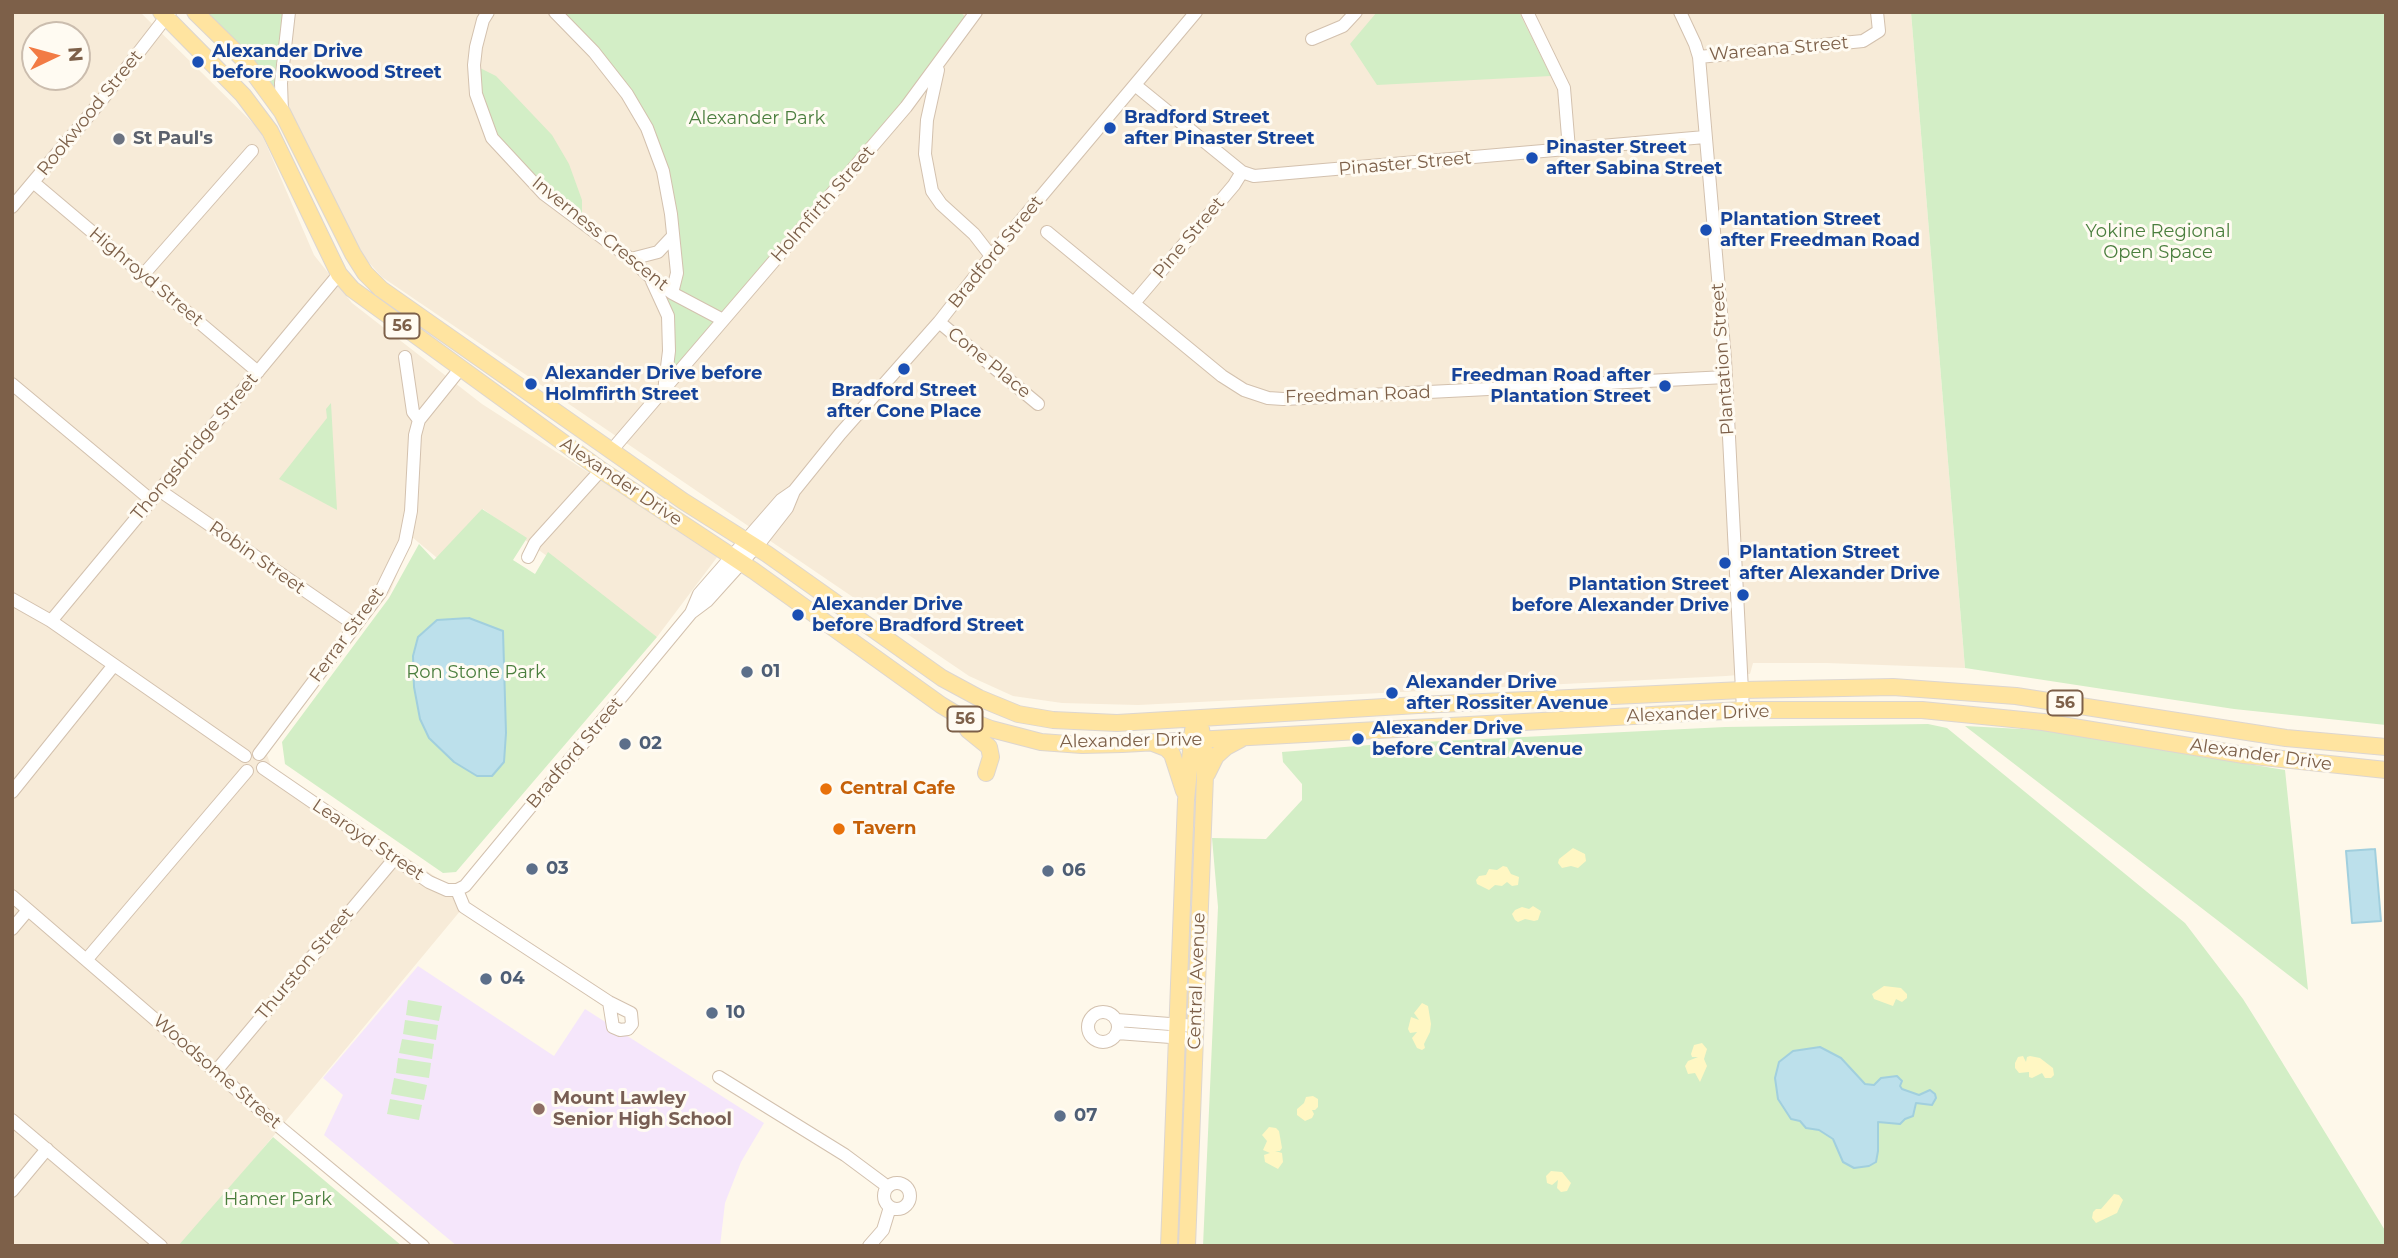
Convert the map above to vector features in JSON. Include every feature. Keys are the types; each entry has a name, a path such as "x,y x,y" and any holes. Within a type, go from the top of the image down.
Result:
{"main road":[{"name":"Alexander Drive","path":"195,12 244,60 282,112 353,254 365,273 382,289 611,451 751,544 942,678 979,698 1018,713 1053,720 1118,723 1742,690 1893,687 2016,696 2286,738 2386,747"},
{"name":"Alexander Drive","path":"170,14 243,95 270,131 340,274 352,289 601,470 736,560 961,717 991,729 1041,742 1082,745 1743,710 1922,710 2043,722 2244,754 2386,770"},
{"path":"961,717 968,730 989,747 991,757 986,773"},
{"name":"Central Avenue","path":"1169,1246 1186,800 1197,739 1197,717"},
{"path":"1205,776 1216,756 1226,747 1247,736"},
{"name":"Central Avenue","path":"1187,1246 1205,776 1197,739"},
{"path":"1153,743 1166,748 1174,758 1186,800"}],"street":[{"path":"282,112 281,83 289,12"},
{"name":"Inverness Crescent","path":"488,12 483,20 474,65 476,94 492,138 544,194 672,293 723,320"},
{"path":"555,12 594,51 627,93 647,128 663,171 671,214 677,273 672,293"},
{"name":"Bradford Street","path":"457,890 465,886 691,613 699,594 751,544 781,500 794,491 939,322 1196,12"},
{"path":"1312,39 1343,26 1356,12"},
{"path":"1527,12 1564,88 1569,149"},
{"name":"Plantation Street","path":"1680,12 1699,57 1726,377 1743,710"},
{"name":"Wareana Street","path":"1699,57 1863,41 1879,32 1877,12"},
{"name":"Rookwood Street","path":"12,207 170,14"},
{"name":"Holmfirth Street","path":"611,451 906,107 940,63 968,15"},
{"path":"940,63 927,120 925,154 932,191 941,204 974,234 991,256"},
{"path":"1135,85 1242,172"},
{"path":"906,107 927,120"},
{"name":"Pinaster Street","path":"1242,172 1266,176 1705,137"},
{"path":"143,275 252,151"},
{"name":"Pine Street","path":"1134,303 1242,172"},
{"name":"Highroyd Street","path":"33,182 258,372"},
{"name":"Freedman Road","path":"1048,232 1235,386 1268,398 1726,377"},
{"path":"631,259 658,252 673,236"},
{"name":"Thongsbridge Street","path":"51,621 340,274"},
{"path":"650,277 668,316 669,352 664,391"},
{"name":"Cone Place","path":"939,322 1038,404"},
{"name":"Ferrar Street","path":"259,754 380,593 405,542 411,511 415,435 419,420 412,412 405,357"},
{"path":"419,420 460,369"},
{"name":"Robin Street","path":"12,384 155,495 355,625"},
{"path":"528,557 535,543 601,470"},
{"path":"12,599 51,621 245,757"},
{"path":"12,792 114,665"},
{"path":"252,752 259,754 264,760 263,768 255,774 247,771 243,764 245,757 252,752"},
{"name":"Learoyd Street","path":"263,768 437,887 457,890"},
{"path":"87,959 247,771"},
{"name":"Thurston Street","path":"216,1071 395,858"},
{"path":"457,890 464,907 609,1002"},
{"name":"Woodsome Street","path":"12,896 282,1129 423,1246"},
{"path":"12,929 28,910"},
{"path":"1117,1027 1195,1032"},
{"path":"719,1077 845,1155 888,1187"},
{"path":"12,1120 161,1246"},
{"path":"12,1191 47,1149"},
{"path":"869,1246 883,1230 890,1207 884,1197 888,1187 895,1183 902,1184 911,1196 908,1203 902,1208 890,1207"}],"shaded area":[{"path":"12,12 140,12 260,130 314,255 352,303 482,404 718,556 657,637 483,509 442,562 412,537 390,592 266,752 271,766 464,896 461,910 182,1246 12,1246"},
{"path":"284,12 1911,12 1965,668 1753,663 1750,674 1726,676 1138,705 1062,703 1013,696 969,676 382,277 355,247 278,89"},
{"name":"Mount Lawley Senior High School","path":"418,966 554,1056 585,1009 764,1123 741,1162 725,1203 720,1246 457,1246 324,1135 343,1095 323,1078"}],"green space":[{"path":"203,12 289,12 282,112"},
{"name":"Alexander Park","path":"556,12 960,12 969,20 940,63 664,391 668,316 650,277 672,292 671,214 647,128"},
{"path":"1377,12 1519,12 1551,76 1377,85 1350,44"},
{"name":"Yokine Regional Open Space","path":"1911,12 2386,12 2386,725 2234,709 1965,668"},
{"path":"474,65 496,76 552,135 569,164 582,200 582,223 492,138"},
{"path":"331,403 337,510 279,479 327,418 326,409"},
{"name":"Ron Stone Park","path":"482,509 527,538 513,560 535,574 548,552 657,637 456,872 443,873 285,764 282,742 389,598 419,544 434,560"},
{"path":"1928,724 1947,728 2185,923 2243,999 2260,1026 2386,1232 2386,1246 1203,1246 1218,907 1212,838 1266,839 1302,800 1302,784 1283,762 1282,752 1382,744 1725,727"},
{"path":"1965,726 2040,730 2285,770 2308,990"},
{"path":"408,1000 442,1006 439,1021 406,1015"},
{"path":"405,1020 438,1025 436,1040 403,1034"},
{"path":"402,1039 434,1044 432,1059 399,1053"},
{"path":"398,1058 431,1063 429,1078 396,1073"},
{"path":"394,1078 427,1085 424,1100 391,1094"},
{"path":"390,1099 422,1105 419,1120 387,1114"},
{"name":"Hamer Park","path":"273,1137 402,1246 178,1246"}],"sand":[{"path":"1573,848 1585,854 1586,861 1578,868 1562,868 1558,863 1559,859"},
{"path":"1503,866 1519,877 1518,885 1512,886 1507,882 1502,886 1495,885 1489,890 1477,884 1479,876 1486,875 1489,869 1497,870"},
{"path":"1533,906 1541,911 1538,920 1515,920 1512,914 1515,910"},
{"path":"1884,986 1901,988 1907,998 1902,1002 1896,999 1893,1006 1874,999 1872,994"},
{"path":"1422,1003 1428,1006 1431,1024 1425,1048 1422,1050 1417,1048 1412,1038 1417,1032 1410,1033 1408,1029 1411,1017 1419,1020 1414,1013"},
{"path":"1702,1043 1707,1049 1704,1059 1707,1066 1700,1082 1695,1073 1688,1074 1685,1066 1688,1061 1698,1057 1692,1057 1691,1054 1694,1045"},
{"path":"2023,1056 2026,1062 2030,1056 2040,1058 2053,1068 2054,1075 2045,1078 2042,1073 2032,1078 2029,1077 2029,1072 2019,1073 2015,1063 2018,1057"},
{"path":"1313,1096 1318,1099 1318,1107 1312,1110 1312,1118 1305,1121 1297,1115 1297,1109 1306,1097"},
{"path":"1269,1127 1279,1131 1282,1148 1275,1151 1282,1153 1283,1162 1278,1169 1265,1162 1264,1155 1270,1153 1263,1150 1267,1141 1262,1135"},
{"path":"1551,1171 1562,1172 1571,1183 1567,1191 1561,1192 1557,1188 1558,1180 1552,1185 1547,1183 1546,1176"},
{"path":"2114,1194 2123,1200 2117,1213 2096,1223 2092,1218 2093,1212 2101,1209"}],"water":[{"path":"469,618 503,631 506,733 504,762 492,776 477,776 454,762 429,738 420,719 414,687 413,656 418,637 437,620"},
{"path":"2375,849 2381,921 2352,923 2346,851"},
{"path":"1820,1047 1841,1058 1865,1084 1874,1085 1881,1078 1897,1076 1902,1081 1902,1089 1919,1095 1930,1090 1935,1094 1932,1105 1916,1103 1913,1116 1900,1124 1878,1122 1876,1162 1869,1166 1854,1168 1843,1162 1833,1139 1819,1130 1806,1128 1800,1121 1791,1119 1778,1099 1775,1078 1779,1062 1793,1051"}],"place":[{"name":"Alexander Drive before Rookwood Street","path":"198,62"},
{"name":"Bradford Street after Pinaster Street","path":"1110,128"},
{"name":"St Paul's","path":"119,139"},
{"name":"Pinaster Street after Sabina Street","path":"1532,158"},
{"name":"Plantation Street after Freedman Road","path":"1706,230"},
{"name":"Bradford Street after Cone Place","path":"904,369"},
{"name":"Alexander Drive before Holmfirth Street","path":"531,384"},
{"name":"Freedman Road after Plantation Street","path":"1665,386"},
{"name":"Plantation Street after Alexander Drive","path":"1725,563"},
{"name":"Plantation Street before Alexander Drive","path":"1743,595"},
{"name":"Alexander Drive before Bradford Street","path":"798,615"},
{"name":"01","path":"747,672"},
{"name":"Alexander Drive after Rossiter Avenue","path":"1392,693"},
{"name":"Alexander Drive before Central Avenue","path":"1358,739"},
{"name":"02","path":"625,744"},
{"name":"Central Cafe","path":"826,789"},
{"name":"Tavern","path":"839,829"},
{"name":"03","path":"532,869"},
{"name":"06","path":"1048,871"},
{"name":"04","path":"486,979"},
{"name":"10","path":"712,1013"},
{"name":"Mount Lawley Senior High School","path":"539,1109"},
{"name":"07","path":"1060,1116"}]}
